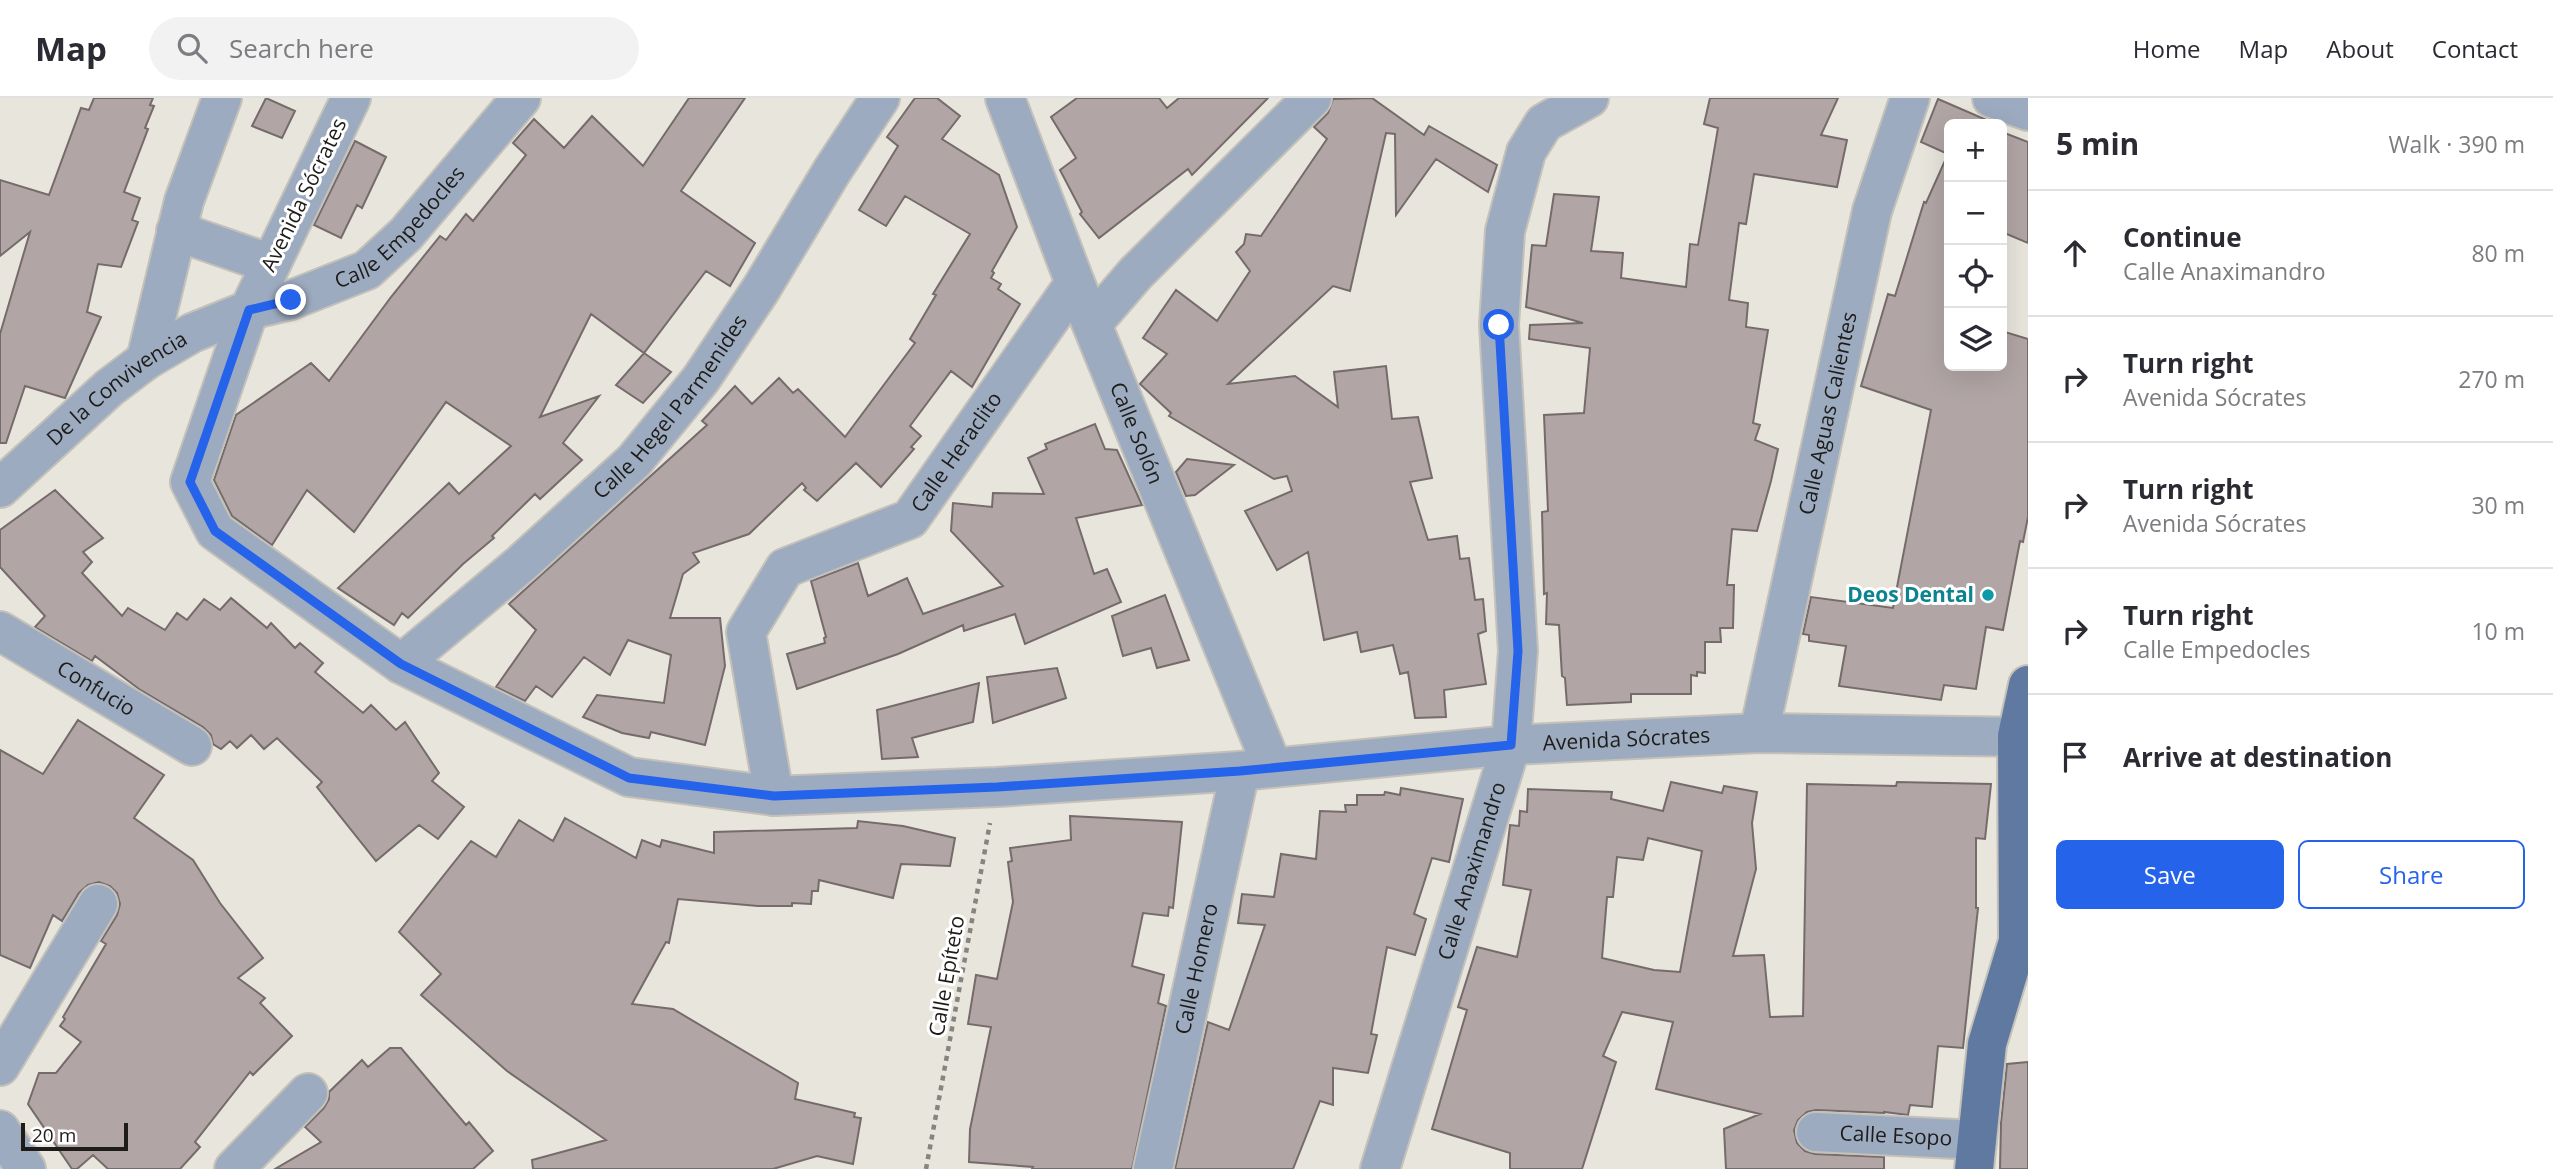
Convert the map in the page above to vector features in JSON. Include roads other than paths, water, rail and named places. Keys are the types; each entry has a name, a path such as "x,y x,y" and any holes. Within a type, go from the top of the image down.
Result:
{"main road":[{"path":"1975,1154 1987,1044 2023,952 2023,737 2028,685"}],"street":[{"path":"146,359 184,201 222,98"},
{"name":"Avenida Sócrates","path":"351,98 249,310 190,482 215,531 401,664 629,778 774,796 997,787 1256,768 1511,745 1759,733 2023,737"},
{"name":"Calle Empedocles","path":"249,310 291,300 367,270 406,234 521,98"},
{"name":"Calle Hegel Parmenides","path":"401,664 522,562 634,461 701,379 754,300 880,98"},
{"name":"Calle Solón","path":"1005,98 1092,324 1256,768"},
{"path":"1092,324 1136,273 1312,98"},
{"name":"Calle Anaximandro","path":"1380,1169 1511,745 1518,651 1499,325 1505,231 1526,152 1544,124 1589,98"},
{"name":"Calle Aguas Calientes","path":"1759,733 1872,211 1910,98"},
{"path":"1992,98 2028,111"},
{"path":"176,231 271,264"},
{"name":"Calle Heraclito","path":"774,796 746,632 785,568 910,519 1074,283"},
{"name":"De la Convivencia","path":"0,488 109,388 146,359 192,333 249,310"},
{"name":"Confucio","path":"0,631 192,746"},
{"name":"Calle Homero","path":"1153,1169 1256,768"},
{"path":"0,1066 98,904"},
{"path":"234,1169 308,1093"},
{"path":"0,1130 26,1169"},
{"name":"Calle Esopo","path":"1816,1132 1975,1154"}],"place":[{"name":"Deos Dental","path":"1988,595"}]}
